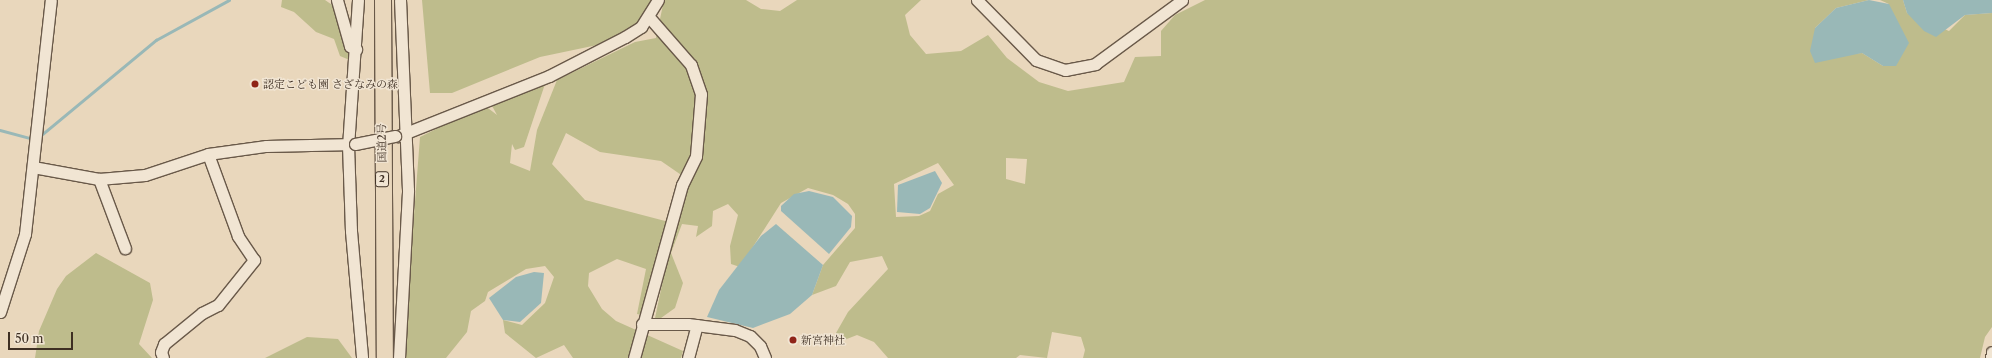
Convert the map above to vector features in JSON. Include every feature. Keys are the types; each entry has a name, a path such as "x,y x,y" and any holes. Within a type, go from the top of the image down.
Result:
{"highway":[{"name":"国道2号","path":"383,0 385,358"}],"street":[{"path":"0,312 25,234 51,0"},
{"path":"337,0 350,46 356,50"},
{"path":"358,0 352,144 351,231 362,358"},
{"path":"399,358 407,254 400,135 400,0"},
{"path":"33,167 99,179 145,175 208,154 266,146 352,144 400,135 549,76 624,37 649,17 658,0"},
{"path":"977,0 1036,60 1065,70 1095,64 1182,0"},
{"path":"634,358 642,324 682,185 696,156 701,94 691,65 679,48 663,37 649,17"},
{"path":"164,358 161,352 164,344 202,313 218,305 254,260 238,236 208,154"},
{"path":"99,179 125,248"},
{"path":"642,324 696,325 750,336 760,346 765,358"},
{"path":"688,358 696,325"},
{"path":"1991,358 1992,352"}],"shaded area":[{"path":"282,0 325,0 338,9 352,61 340,56 334,39 316,32 294,12 281,7"},
{"path":"422,0 654,0 639,24 602,44 540,57 452,93 430,93"},
{"path":"664,0 746,0 761,9 780,11 797,0 921,0 905,15 910,35 926,54 961,51 988,35 1007,58 1039,82 1068,91 1124,82 1135,57 1161,56 1161,31 1175,15 1205,0 1869,0 1836,8 1815,28 1839,55 1862,53 1883,66 1889,4 1880,0 1903,0 1907,13 1949,31 1965,15 1992,13 1992,327 1985,337 1980,358 1083,358 1085,350 1081,337 1052,332 1047,358 1020,355 1016,358 888,358 874,342 857,335 834,344 832,340 848,312 888,269 882,256 850,262 836,286 812,295 823,265 855,228 855,214 848,204 833,195 808,188 781,203 740,267 731,264 730,246 738,215 728,204 713,211 712,226 696,237 698,226 682,224 671,253 683,283 675,308 654,323 676,218 690,181 661,161 600,152 566,133 552,164 585,200 669,222 642,315 637,314 646,269 617,259 589,273 588,286 602,309 616,321 683,351 681,358 573,358 564,345 536,358 505,333 503,320 522,325 545,303 554,277 545,266 526,269 488,292 485,301 471,311 467,332 446,358 403,358 420,137 484,105 497,115 491,104 546,81 524,147 515,150 512,144 510,163 530,171 537,130 557,80 635,42 656,38","holes":["1006,158 1027,159 1025,184 1006,179","938,163 954,185 938,194 930,211 919,216 896,217 894,184"]},
{"path":"96,253 150,283 153,300 139,344 152,358 35,358 39,331 57,289 66,276"},
{"path":"307,337 338,339 352,358 265,358"}],"water":[{"path":"1869,0 1889,4 1909,43 1896,66 1883,66 1862,53 1815,63 1810,51 1815,28 1836,8"},
{"path":"1903,0 1992,0 1992,13 1965,15 1936,37 1924,31 1907,13"},
{"path":"935,171 942,183 930,208 920,214 897,212 898,185"},
{"path":"809,191 833,197 852,216 851,227 829,254 781,211 781,206 794,194"},
{"path":"776,224 823,265 812,295 790,314 753,328 707,317 719,290 761,236"},
{"path":"534,272 544,273 541,303 520,322 503,320 489,298 516,277"}],"waterway":[{"path":"39,137 156,40 229,0"},
{"path":"0,130 29,138"}],"place":[{"name":"認定こども園 さざなみの森","path":"255,84"},
{"name":"新宮神社","path":"793,340"}]}
